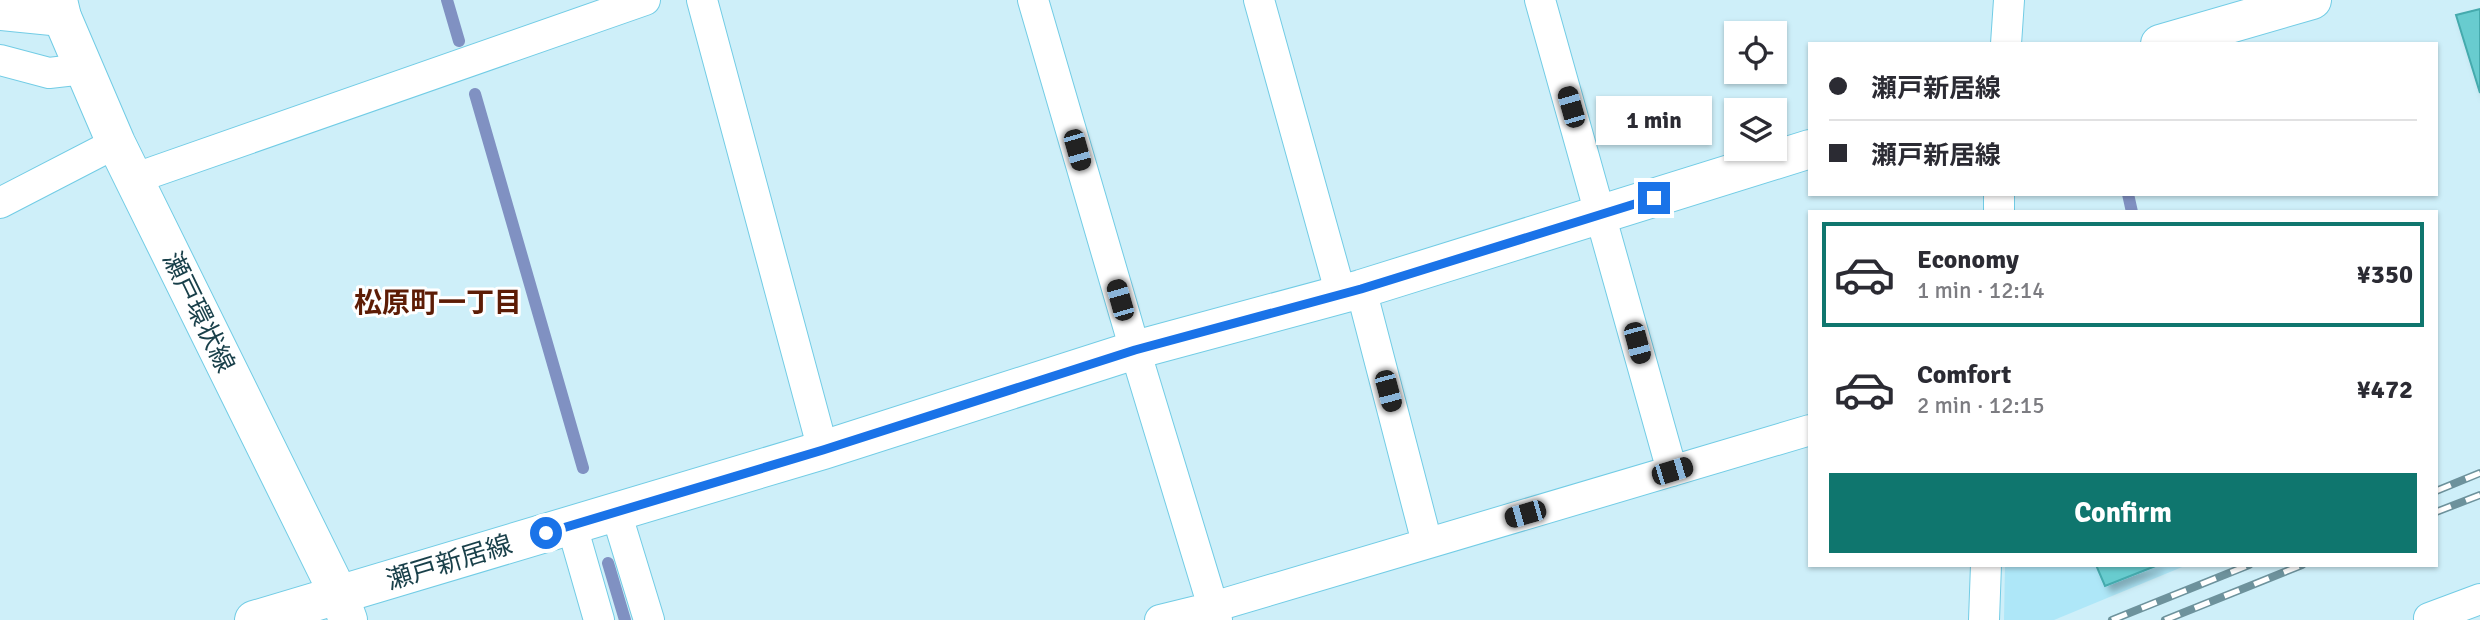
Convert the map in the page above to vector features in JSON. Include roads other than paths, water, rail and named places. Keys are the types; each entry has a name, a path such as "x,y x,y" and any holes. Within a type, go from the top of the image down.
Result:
{"street":[{"path":"134,179 645,0"},
{"path":"702,0 823,450"},
{"path":"1033,0 1215,613"},
{"path":"1259,0 1427,543"},
{"path":"1540,0 1672,471"},
{"path":"2007,42 2009,0"},
{"path":"2167,42 2312,0"},
{"path":"0,11 60,9"},
{"name":"瀬戸環状線","path":"60,9 116,143 344,608"},
{"path":"0,60 49,73 84,69"},
{"path":"0,204 116,143"},
{"name":"瀬戸新居線","path":"254,620 344,608 616,512 823,450 1135,350 1351,292 1808,150"},
{"path":"1160,620 1215,613 1427,543 1808,431"},
{"path":"616,512 649,620"},
{"path":"572,526 599,620"},
{"path":"1984,620 1986,567"},
{"path":"2429,618 2480,599"}],"waterway":[{"path":"447,0 459,41"},
{"path":"475,94 583,468"},
{"path":"2128,196 2132,210"},
{"path":"608,563 625,620"}],"railway":[{"path":"2438,490 2480,473"},
{"path":"2438,511 2480,495"},
{"path":"2112,620 2244,567"},
{"path":"2165,620 2297,567"}],"district":[{"name":"松原町一丁目","path":"438,302"}]}
